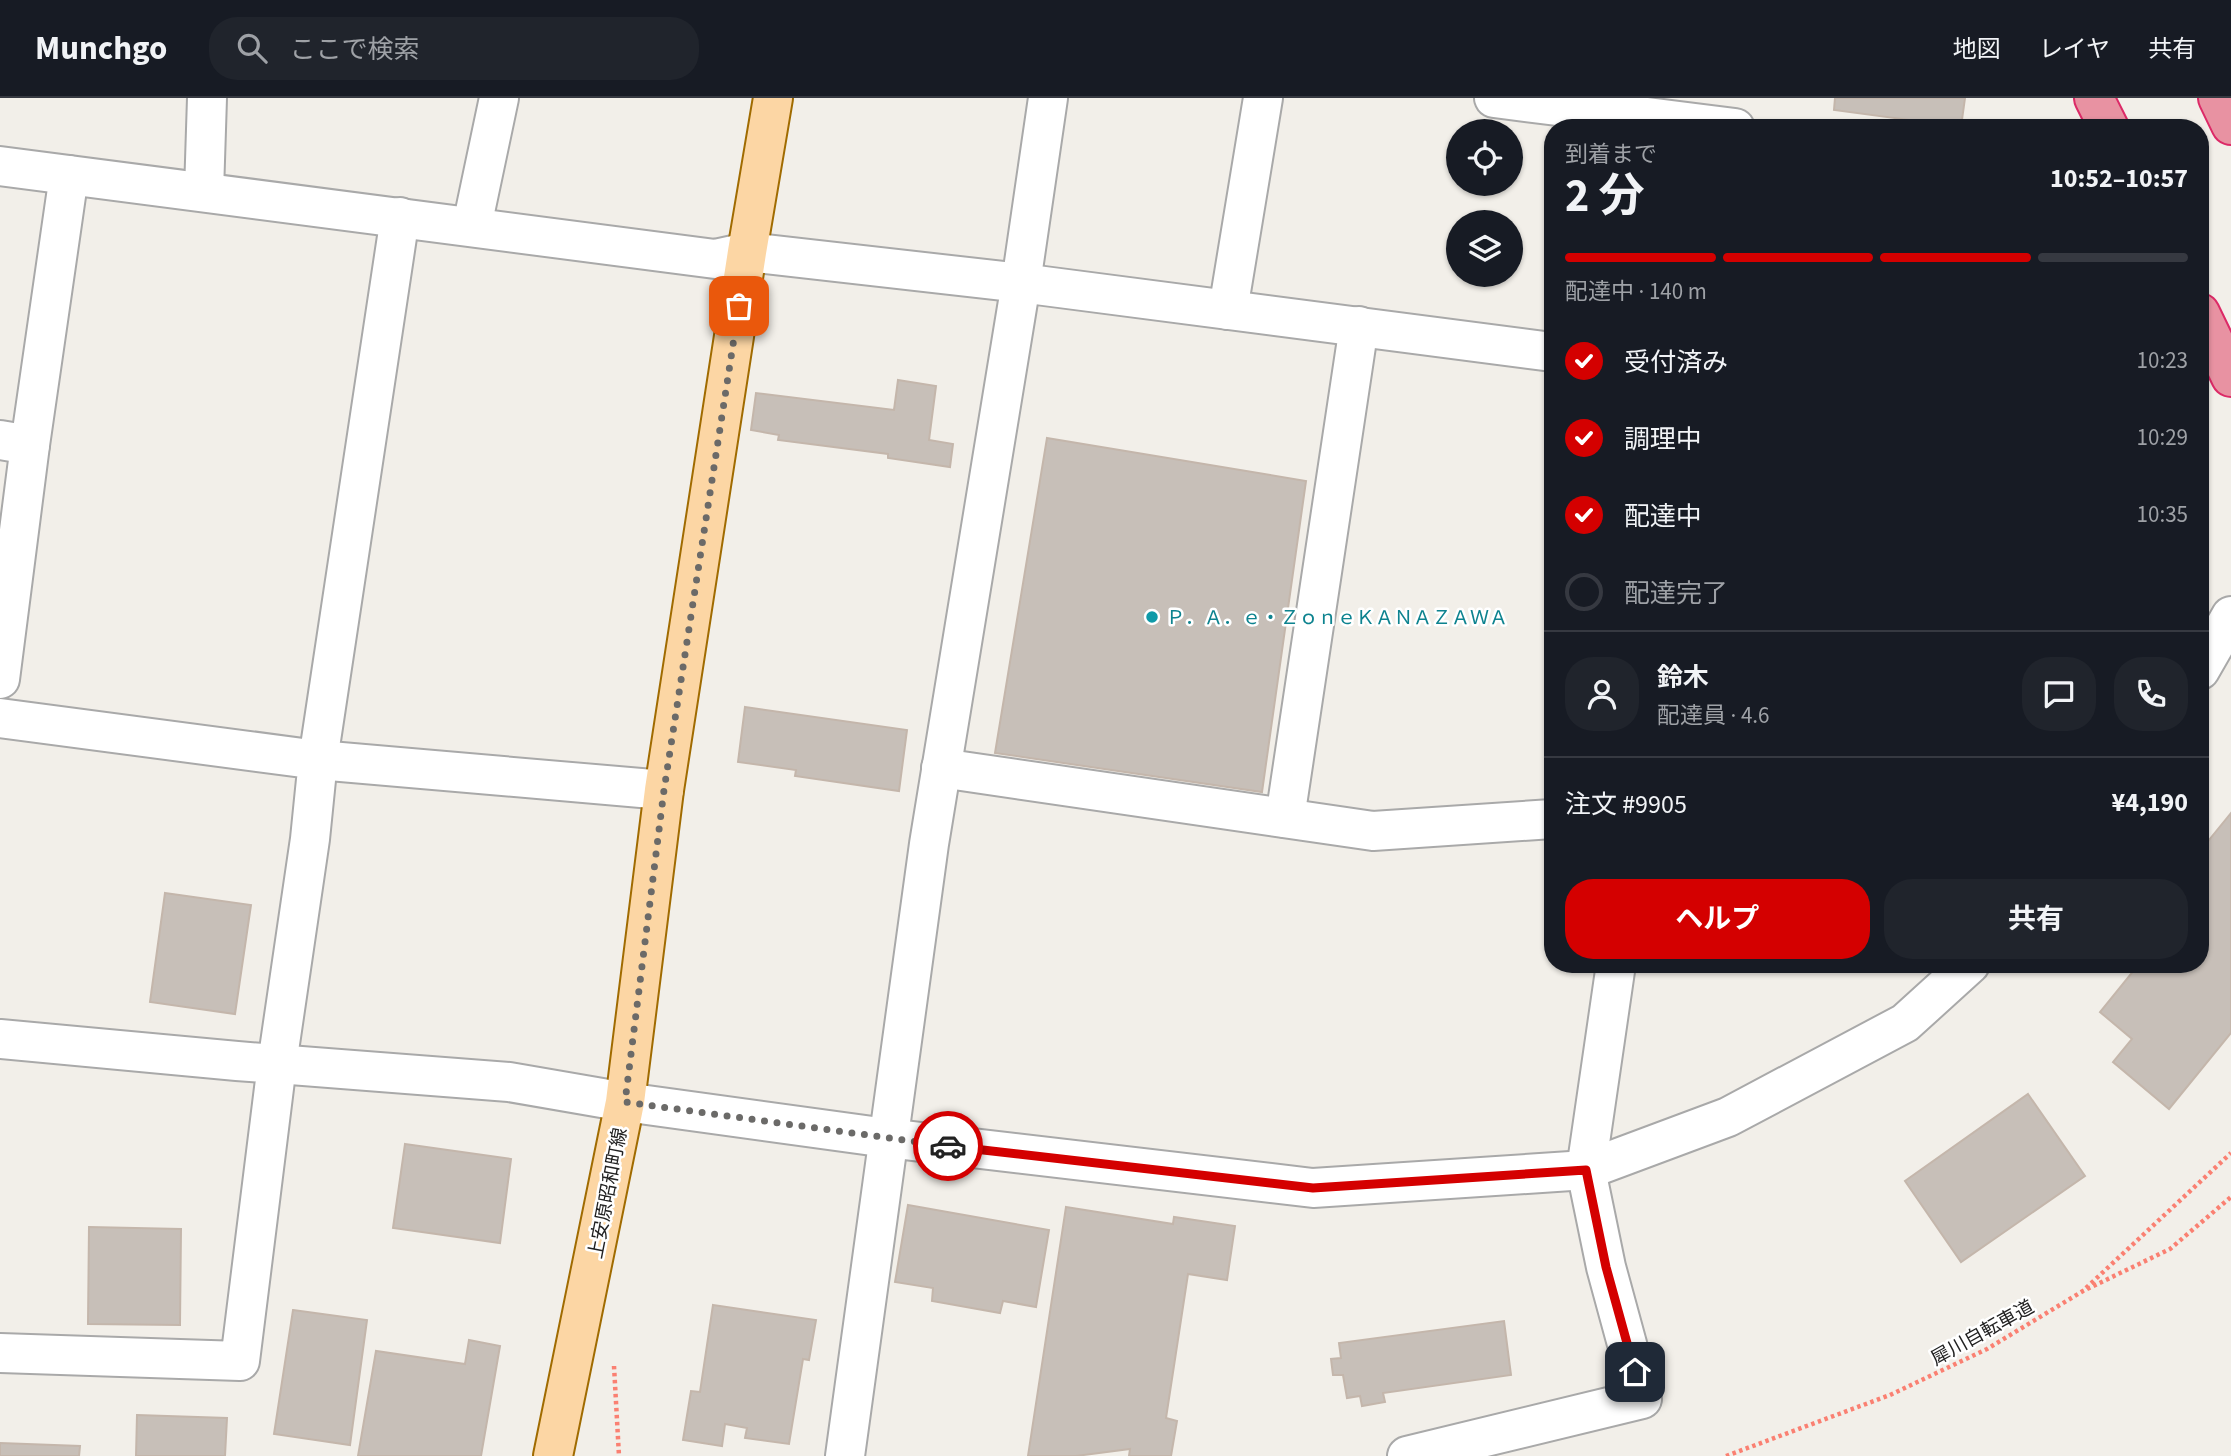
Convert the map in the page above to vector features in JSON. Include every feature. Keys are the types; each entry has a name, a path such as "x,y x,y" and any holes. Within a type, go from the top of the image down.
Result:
{"highway":[{"path":"2094,98 2104,119"},
{"path":"2218,98 2231,125"},
{"path":"2209,332 2231,377"}],"main road":[{"name":"上安原昭和町線","path":"553,1456 625,1102 664,790 773,98"}],"street":[{"path":"204,192 207,98"},
{"path":"472,226 499,98"},
{"path":"845,1456 929,844 1021,283 1048,98"},
{"path":"1228,310 1263,98"},
{"path":"1494,98 1663,119"},
{"path":"1738,119 1741,98"},
{"path":"0,166 715,259 747,252 1021,283 1544,351"},
{"path":"0,679 15,443 69,175"},
{"path":"0,1353 240,1361 277,1064 310,839 318,760 400,217"},
{"path":"1285,818 1360,326"},
{"path":"2209,654 2231,616"},
{"path":"0,718 318,760 664,790"},
{"path":"941,768 1373,831 1544,820"},
{"path":"1407,1456 1642,1399 1606,1267 1586,1170 1615,973"},
{"path":"0,1039 509,1082 625,1102 887,1138 1313,1188 1586,1170 1728,1117 1905,1023 1960,973"}],"path":[{"path":"2082,1291 2231,1153"},
{"name":"犀川自転車道","path":"1727,1456 1890,1395 1987,1349 2082,1291 2170,1249 2231,1197"}],"building":[{"path":"1835,98 1965,98 1962,119 1901,119 1834,110"},
{"path":"898,380 936,386 929,440 953,444 950,467 888,458 888,454 778,440 779,435 751,430 756,393 894,410"},
{"name":"Ｐ．Ａ．ｅ・ＺｏｎｅＫＡＮＡＺＡＷＡ","path":"1047,438 1306,481 1262,792 995,753"},
{"path":"745,707 907,730 899,791 795,776 796,770 738,762"},
{"path":"2231,813 2231,1033 2169,1109 2113,1062 2132,1039 2100,1012 2132,973 2209,973 2209,840"},
{"path":"165,893 251,905 235,1014 150,1002"},
{"path":"2028,1094 2085,1176 1961,1262 1905,1181"},
{"path":"405,1144 511,1159 500,1243 393,1228"},
{"path":"908,1205 1049,1230 1036,1307 1003,1301 1000,1313 932,1301 933,1288 895,1282"},
{"path":"1066,1207 1173,1224 1174,1217 1235,1226 1227,1280 1188,1274 1166,1418 1177,1421 1171,1456 1129,1456 1130,1449 1076,1456 1028,1456"},
{"path":"89,1227 181,1229 180,1325 88,1324"},
{"path":"713,1305 816,1320 809,1360 803,1359 789,1444 745,1438 747,1428 725,1424 722,1446 683,1440 691,1391 700,1392"},
{"path":"293,1310 367,1320 350,1445 274,1434"},
{"path":"1504,1321 1511,1375 1383,1393 1385,1402 1362,1406 1360,1396 1347,1398 1343,1375 1333,1375 1331,1359 1341,1358 1339,1343"},
{"path":"469,1340 500,1346 481,1456 358,1456 376,1351 465,1364"},
{"path":"137,1415 227,1418 225,1456 136,1456"},
{"path":"0,1443 80,1446 79,1456 0,1456"}],"way so far":[{"path":"739,306 664,790 625,1102 948,1146"}],"place":[{"name":"Ｐ．Ａ．ｅ・ＺｏｎｅＫＡＮＡＺＡＷＡ","path":"1152,617"}],"route":[{"path":"948,1146 1313,1188 1586,1170 1606,1267 1635,1372"}]}
